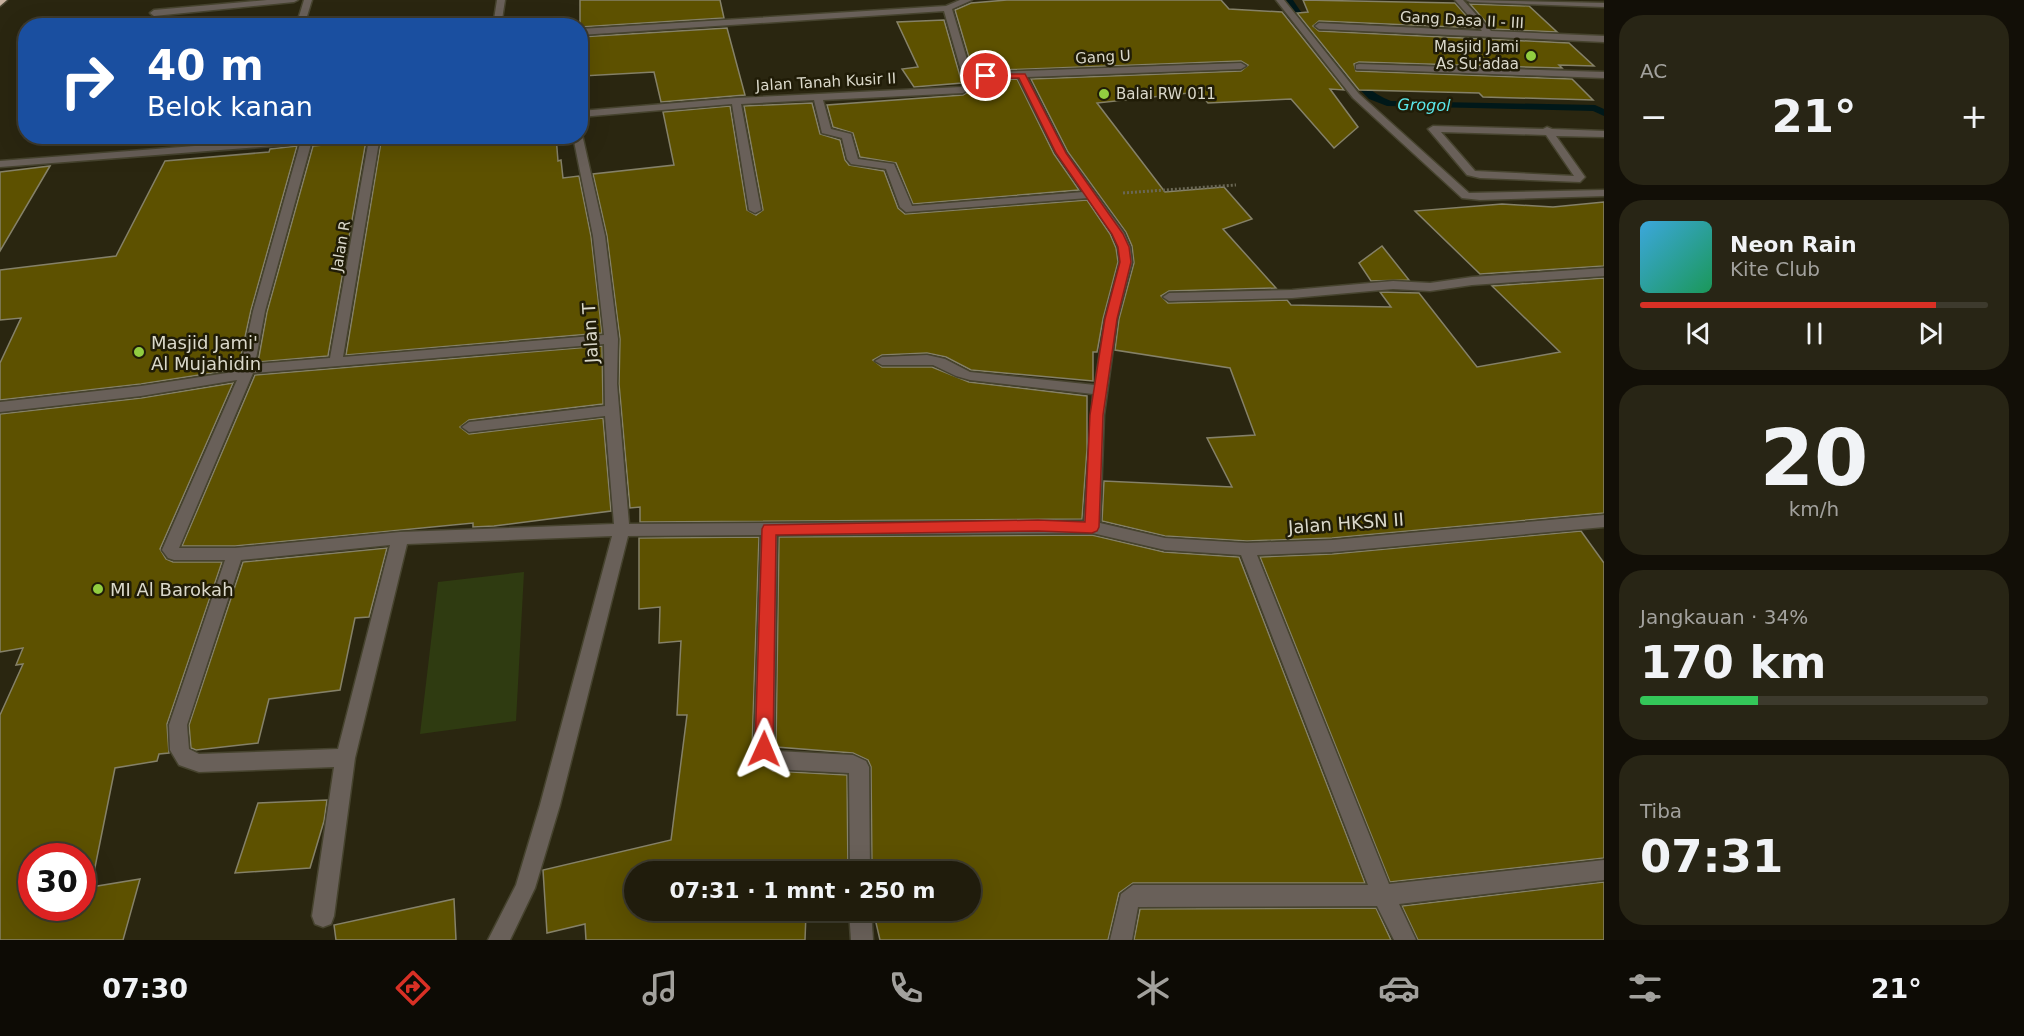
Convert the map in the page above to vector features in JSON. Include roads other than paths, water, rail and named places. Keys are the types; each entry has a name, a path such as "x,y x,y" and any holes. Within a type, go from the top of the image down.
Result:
{"street":[{"path":"154,13 294,0"},
{"path":"302,18 308,0"},
{"path":"498,18 501,0"},
{"path":"588,31 947,8 968,0"},
{"path":"1280,0 1356,96 1460,192 1480,197 1604,193"},
{"path":"1459,0 1490,35"},
{"path":"1470,0 1604,5"},
{"path":"947,8 968,76"},
{"name":"Gang Dasa II - III","path":"1319,26 1604,39"},
{"name":"Gang U","path":"968,76 1022,76 1240,66"},
{"path":"1359,67 1604,75"},
{"name":"Jalan Tanah Kusir II","path":"588,113 736,101 963,90 970,85 968,76"},
{"path":"1022,76 1061,153 1118,234 1124,247 1126,262 1111,319 1097,415 1092,527"},
{"path":"818,97 826,131 847,136 852,159 855,162 890,166 906,207 912,210 1089,195"},
{"path":"736,101 754,210"},
{"path":"1546,130 1580,177 1576,180 1471,173 1433,129 1546,130 1604,134"},
{"path":"0,164 234,144"},
{"path":"246,371 259,311 306,144"},
{"name":"Jalan R","path":"336,361 372,144"},
{"name":"Jalan T","path":"499,940 525,888 550,805 622,530 612,410 611,339 599,236 580,144"},
{"path":"1169,297 1292,294 1393,285 1430,287 1472,281 1604,272"},
{"path":"0,408 141,391 246,371 336,361 611,339"},
{"path":"882,360 934,361 944,364 954,372 970,376 1101,390"},
{"name":"Jalan HKSN II","path":"246,371 170,550 174,554 235,554 400,538 622,530 1038,526 1092,527 1165,544 1247,549 1332,546 1604,521"},
{"path":"469,427 612,410"},
{"path":"769,529 764,749 766,755 773,760 853,764 859,767 860,861"},
{"path":"323,916 345,758 400,538"},
{"path":"1247,549 1383,895 1405,940"},
{"path":"235,554 178,725 177,746 182,758 199,763 345,758"},
{"path":"1121,940 1128,901 1133,896 1383,895 1604,870"},
{"path":"861,921 862,940"}],"waterway":[{"name":"Grogol","path":"1289,0 1306,26 1327,51 1372,97 1390,104 1595,108 1604,113"}],"place":[{"name":"Masjid Jami As Su'adaa","path":"1531,56"},
{"name":"Balai RW 011","path":"1104,94"},
{"name":"Masjid Jami' Al Mujahidin","path":"139,352"},
{"name":"MI Al Barokah","path":"98,589"}]}
